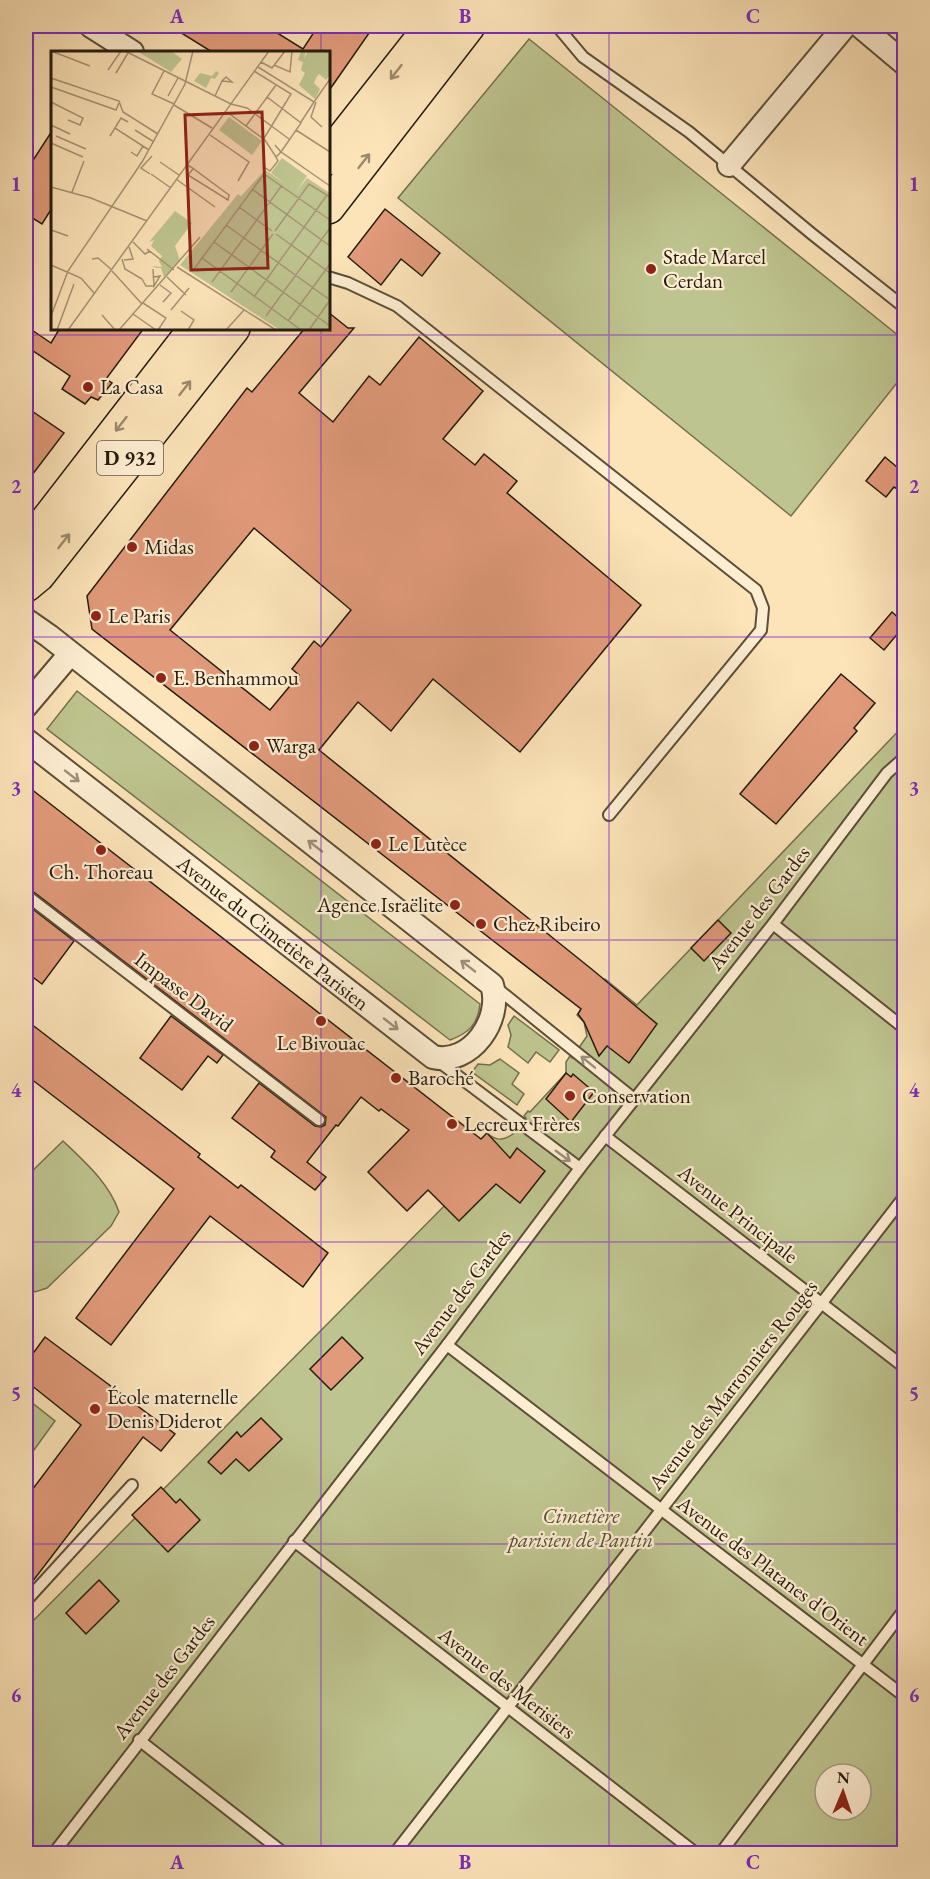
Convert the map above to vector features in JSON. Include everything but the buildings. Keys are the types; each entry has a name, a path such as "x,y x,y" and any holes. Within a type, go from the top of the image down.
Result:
{"main road":[{"path":"330,155 432,26"},
{"path":"330,204 468,26"},
{"name":"D 932","path":"26,548 194,330"},
{"name":"D 932","path":"26,585 38,575 231,330"}],"street":[{"path":"90,26 130,51"},
{"path":"729,165 845,26"},
{"path":"860,26 904,63"},
{"path":"26,620 492,985 495,996 494,1008 484,1033 466,1052 454,1058 433,1057"},
{"path":"26,706 70,654"},
{"name":"Avenue du Cimetière Parisien","path":"26,740 433,1057"}],"lane":[{"path":"557,26 583,57 689,132 904,307"},
{"path":"330,278 348,283 397,306 756,590 763,608 761,630 609,815"},
{"name":"Avenue des Gardes","path":"53,1854 447,1345 580,1168 773,924 887,773 904,758"},
{"name":"Impasse David","path":"26,895 319,1120"},
{"path":"773,924 904,1028"},
{"path":"492,985 634,1099"},
{"path":"433,1057 580,1168"},
{"name":"Avenue Principale","path":"605,1136 904,1366"},
{"name":"Avenue des Marronniers Rouges","path":"394,1854 904,1197"},
{"name":"Avenue des Platanes d'Orient","path":"447,1345 660,1511 904,1696"},
{"path":"26,1601 132,1485"},
{"name":"Avenue des Merisiers","path":"294,1541 697,1854"},
{"path":"720,1854 904,1610"},
{"path":"139,1740 285,1854"}],"green space":[{"name":"Stade Marcel Cerdan","path":"529,39 904,340 904,374 791,516 398,198"},
{"path":"77,691 480,1004 477,1017 471,1027 450,1040 47,729"},
{"name":"Cimetière parisien de Pantin","path":"904,725 904,1853 26,1854 26,1628 470,1180 477,1149 487,1133 493,1138 500,1139 513,1134 512,1132 526,1118 524,1116 528,1111 530,1112 566,1073 566,1062 570,1056 572,1058 587,1036 584,1022 577,1015 605,979 637,1005"},
{"path":"514,1016 559,1050 550,1062 536,1052 528,1063 508,1047 511,1035 508,1025"},
{"path":"500,1059 519,1073 512,1084 524,1094 517,1105 472,1072 478,1064 490,1065"},
{"path":"63,1141 103,1182 119,1212 111,1226 47,1288 35,1292 26,1283 26,1177"},
{"path":"26,1398 55,1421 26,1461"}],"place":[{"name":"Stade Marcel Cerdan","path":"651,269"},
{"name":"La Casa","path":"88,387"},
{"name":"Midas","path":"132,547"},
{"name":"Le Paris","path":"96,616"},
{"name":"E. Benhammou","path":"161,678"},
{"name":"Warga","path":"254,746"},
{"name":"Le Lutèce","path":"376,844"},
{"name":"Ch. Thoreau","path":"101,850"},
{"name":"Agence Israëlite","path":"455,905"},
{"name":"Chez Ribeiro","path":"481,924"},
{"name":"Le Bivouac","path":"321,1021"},
{"name":"Baroché","path":"396,1078"},
{"name":"Conservation","path":"570,1096"},
{"name":"Lecreux Frères","path":"452,1124"},
{"name":"École maternelle Denis Diderot","path":"95,1409"}]}
